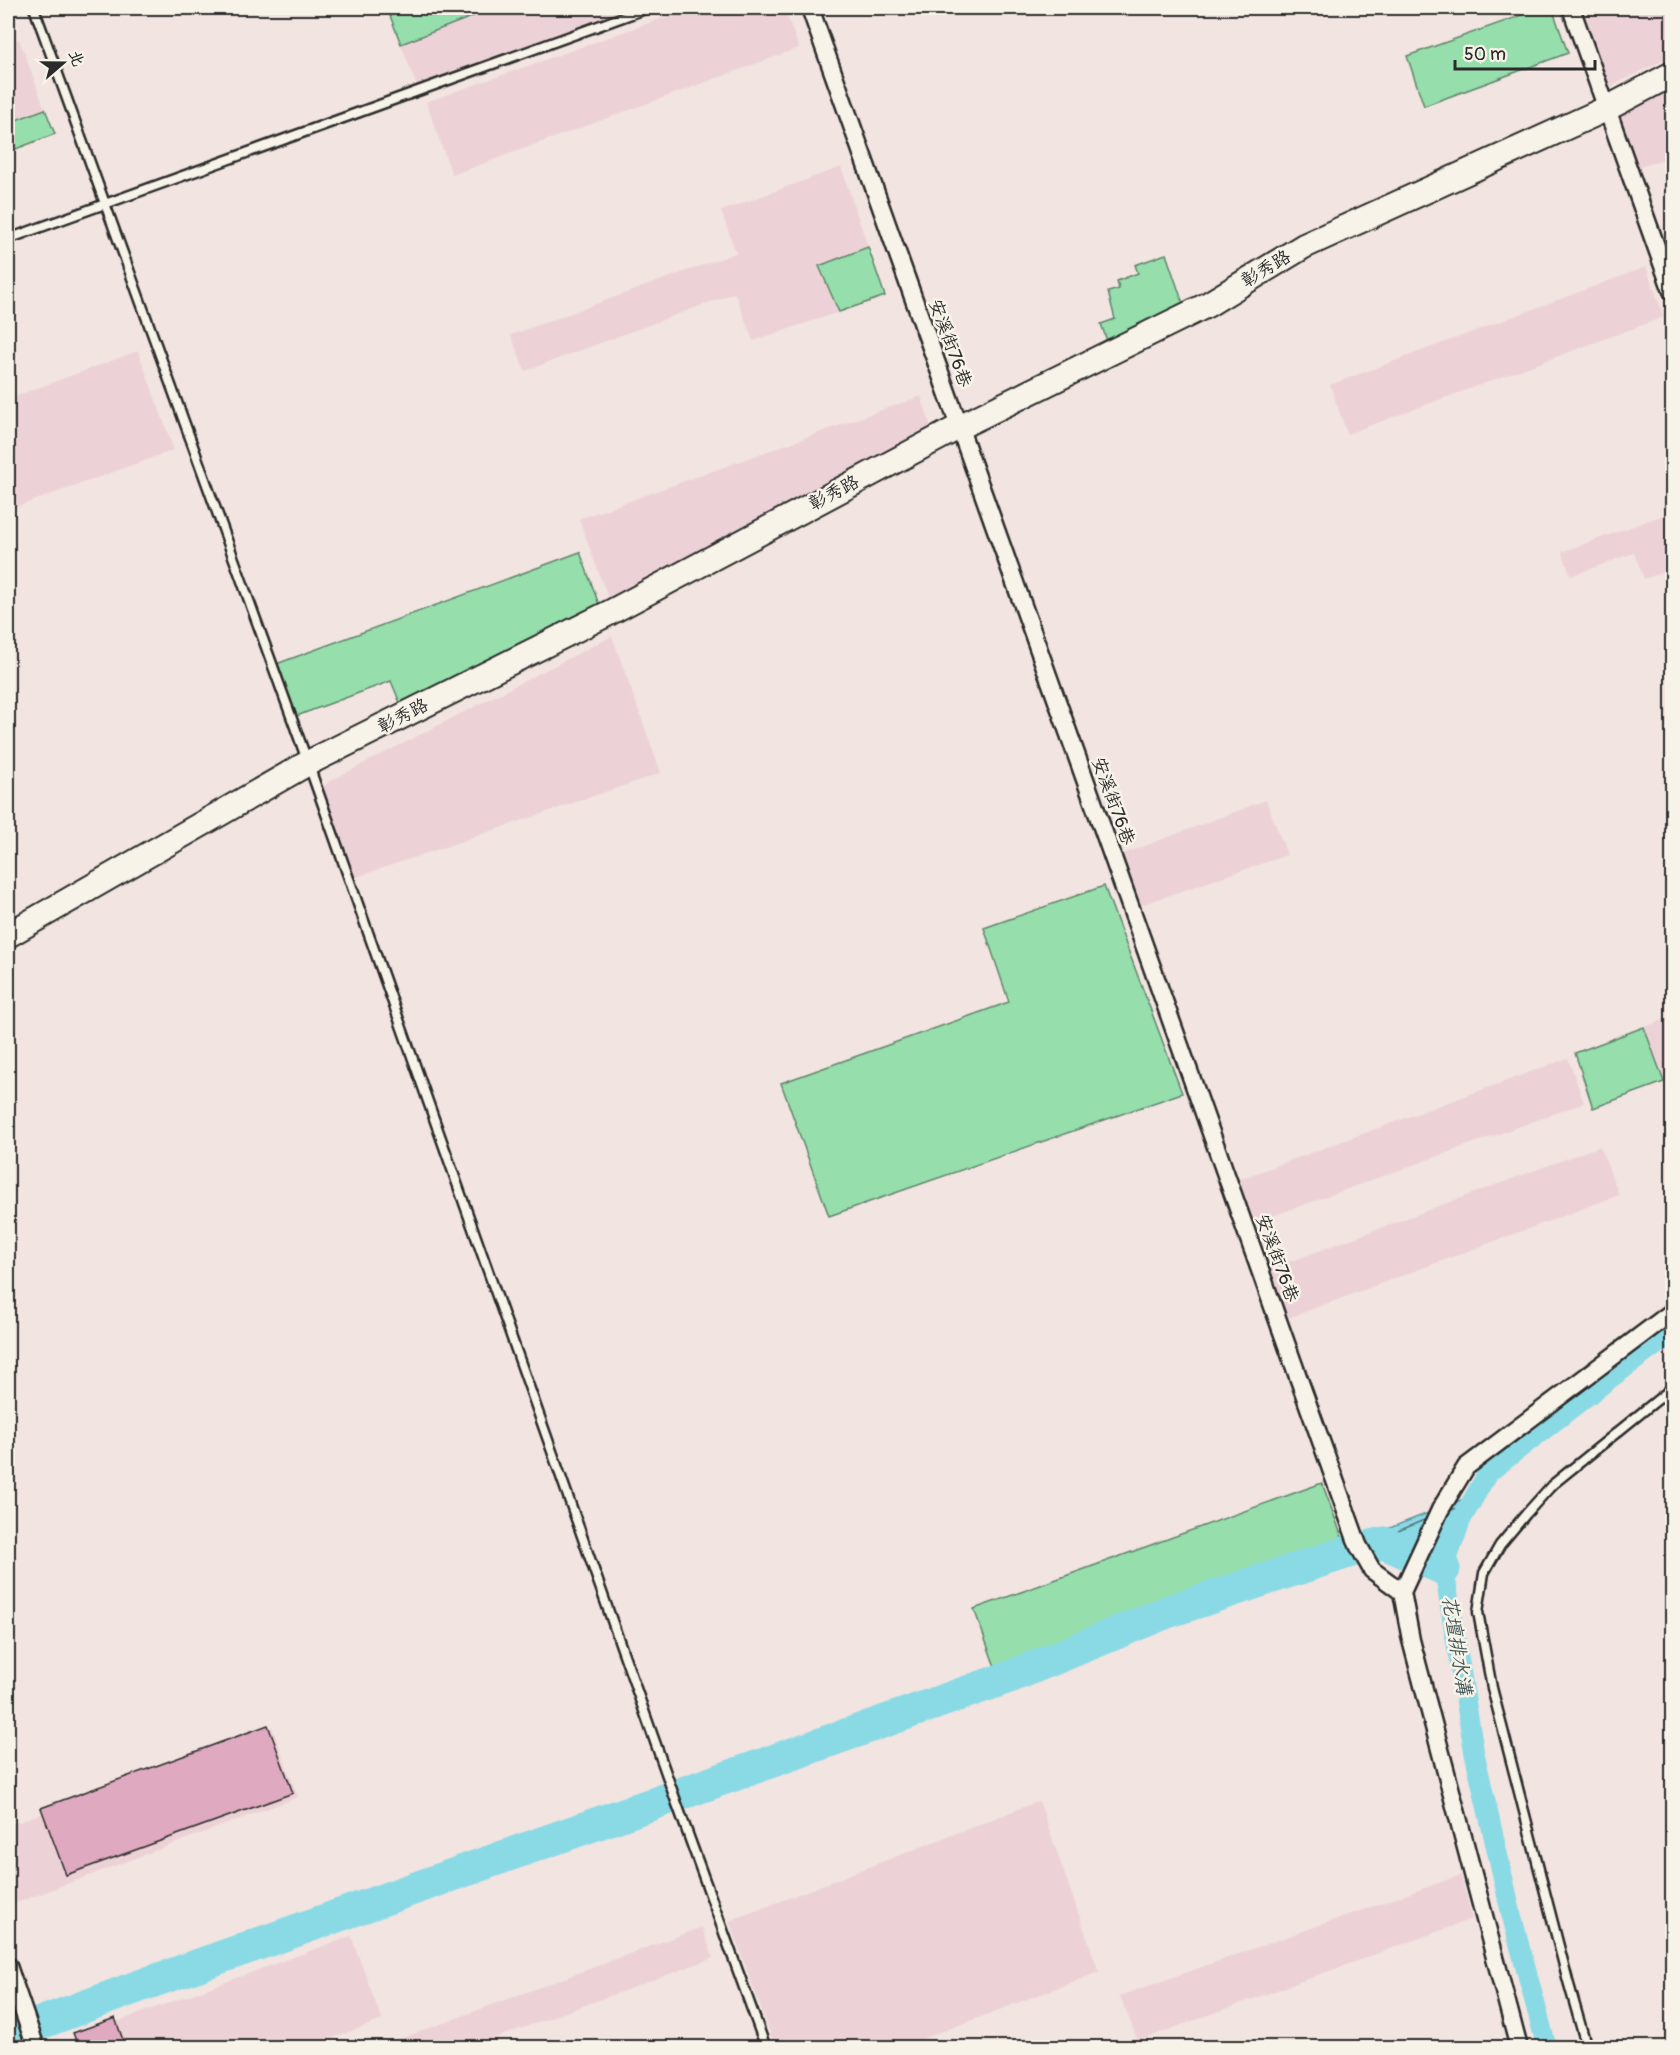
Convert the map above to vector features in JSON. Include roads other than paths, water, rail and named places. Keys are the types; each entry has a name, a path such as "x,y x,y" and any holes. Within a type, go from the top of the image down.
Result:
{"street":[{"name":"安溪街76巷","path":"810,8 1358,1545 1372,1570 1402,1592"},
{"path":"1571,8 1672,291"},
{"name":"彰秀路","path":"8,935 308,763 609,613 959,426 1207,305 1304,246 1606,109 1672,74"},
{"path":"1519,2048 1411,1640 1402,1592 1440,1510 1466,1467 1672,1311"},
{"path":"8,1966 34,2042"}],"lane":[{"path":"34,8 308,763 677,1804 766,2048"},
{"path":"8,239 648,8"},
{"path":"1587,2048 1492,1688 1478,1612 1484,1573 1500,1545 1526,1514 1552,1485 1672,1388"}],"water":[{"path":"1497,1475 1461,1520 1444,1569 1384,1543 1357,1549 1354,1542 1479,1493"}],"waterway":[{"name":"花壇排水溝","path":"1547,2048 1512,1917 1474,1751 1444,1569 1461,1520 1488,1473 1604,1383 1672,1334"},
{"path":"8,2035 1012,1676 1167,1612 1357,1549 1384,1543 1444,1569"}]}
